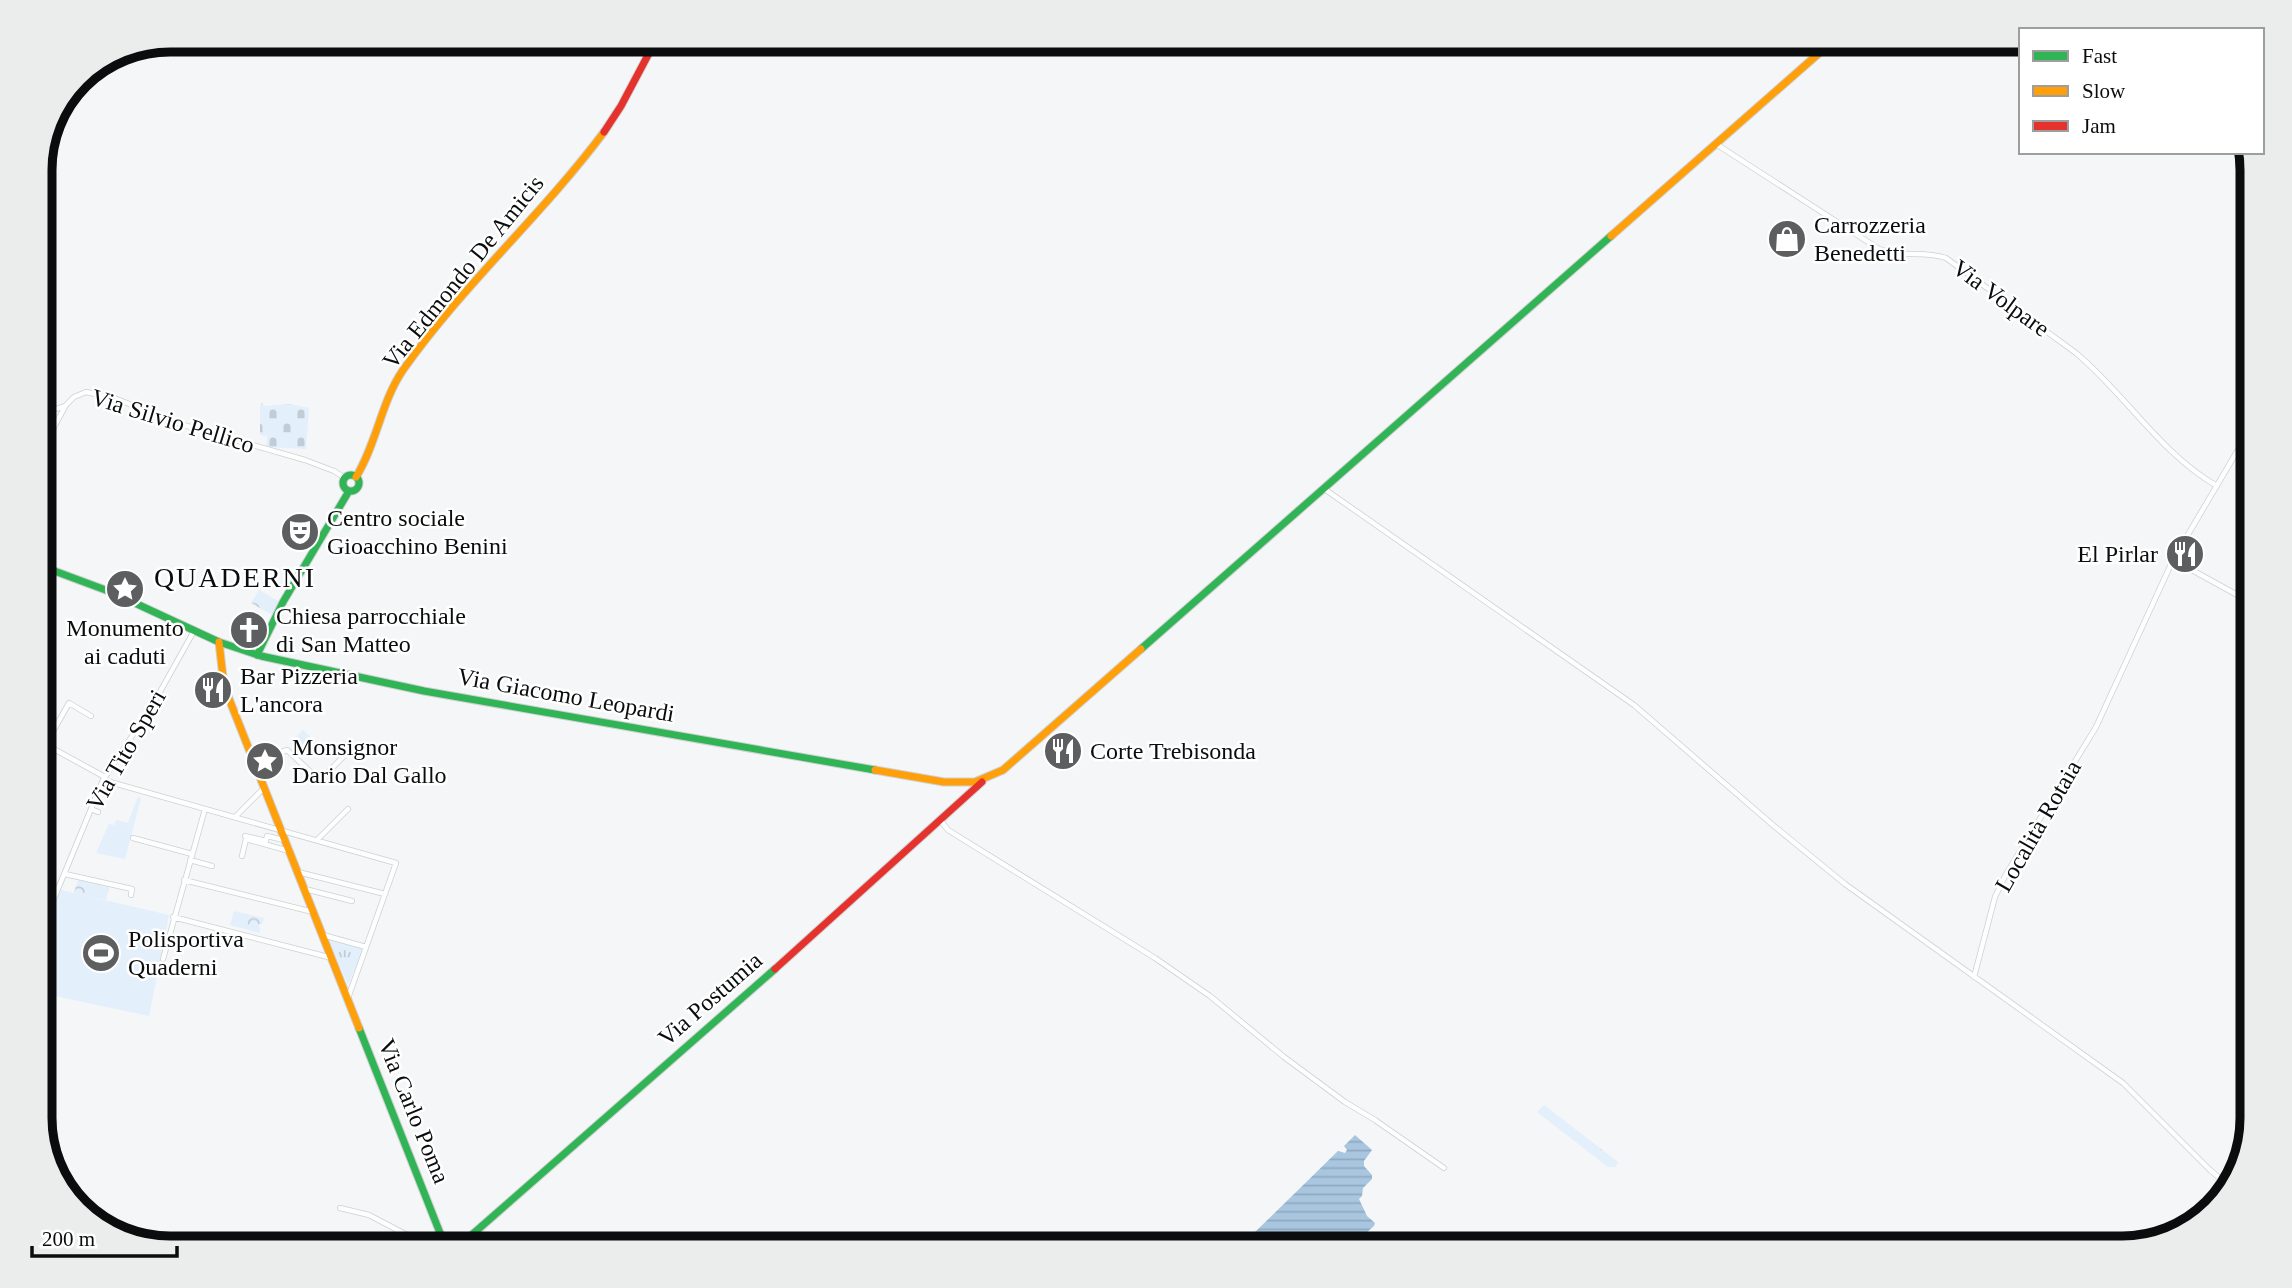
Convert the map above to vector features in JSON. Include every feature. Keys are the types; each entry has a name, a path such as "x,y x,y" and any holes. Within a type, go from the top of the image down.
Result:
{"main road":[{"name":"Via Edmondo De Amicis","path":"356,477 366,461 390,393 401,374 453,308 598,140 649,52"},
{"name":"Via Postumia","path":"469,1236 986,779 1003,770 1820,52"},
{"path":"257,655 283,602 349,491 357,488 359,483 356,477 351,475 345,478 343,485 349,491"},
{"name":"Via Giacomo Leopardi","path":"53,571 114,593 219,642 257,655 440,693 944,782 967,783 986,779"},
{"name":"Via Carlo Poma","path":"219,642 224,686 441,1236"},
{"path":"463,1236 472,1233"}],"street":[{"name":"Via Volpare","path":"1716,144 1879,249 1888,253 1934,253 1946,258 2076,353 2096,370 2190,469 2217,486"},
{"name":"Via Silvio Pellico","path":"53,431 54,419 61,415 66,405 79,394 100,394 180,424 334,471 345,478"},
{"path":"53,409 66,405"},
{"path":"57,409 61,415"},
{"path":"54,419 57,409"},
{"path":"2239,448 2175,555 2177,560 2190,569 2239,596"},
{"path":"1323,488 1634,705 1845,884 2123,1083 2221,1180"},
{"name":"Località Rotaia","path":"1974,977 1995,897 2005,876 2086,745 2175,555"},
{"path":"114,593 120,580 127,578 135,584 128,600"},
{"name":"Via Tito Speri","path":"53,901 104,779 152,706 195,630"},
{"path":"53,728 69,703 91,716"},
{"path":"258,771 287,750 316,776 322,778 346,754 348,746"},
{"path":"53,749 104,779 396,863 348,998"},
{"path":"235,817 264,788"},
{"path":"163,959 205,808"},
{"path":"91,809 98,812"},
{"path":"316,840 348,809"},
{"path":"941,821 948,830 1155,958 1210,996 1268,1045 1345,1102 1444,1168"},
{"path":"82,832 88,834"},
{"path":"245,836 266,841 267,836 285,841"},
{"path":"133,838 212,866"},
{"path":"242,856 246,839 290,852"},
{"path":"298,872 384,894"},
{"path":"65,874 132,889 131,895"},
{"path":"184,880 314,912"},
{"path":"305,889 352,901"},
{"path":"173,917 332,958"},
{"path":"323,935 366,947"},
{"path":"340,1208 369,1215 408,1236"}],"green space":[{"path":"262,403 264,406 290,404 309,408 306,449 266,447 267,436 260,435"},
{"path":"259,590 280,602 272,615 251,603"},
{"path":"303,730 320,746 309,756 293,740"},
{"path":"138,797 141,798 125,859 96,853 109,824 114,825 117,820 128,823"},
{"path":"78,880 109,887 106,900 74,893"},
{"name":"Polisportiva Quaderni","path":"61,890 169,915 149,1016 53,996 53,909"},
{"path":"234,911 264,918 262,924 259,924 260,933 230,925"},
{"path":"328,938 363,949 348,985"},
{"path":"1544,1105 1618,1162 1615,1167 1608,1167 1537,1112"}],"water":[{"path":"1355,1135 1372,1150 1364,1161 1364,1166 1372,1179 1363,1188 1359,1199 1367,1216 1375,1223 1374,1226 1363,1236 1253,1236 1338,1151 1345,1153 1347,1150 1344,1146"}],"traffic: fast":[{"path":"1141,649 1611,236"},
{"path":"351,475 357,477 359,483 357,489 351,491 345,489 343,483 345,477 351,475"},
{"path":"257,655 283,602 349,491"},
{"path":"53,570 111,592 219,642 261,656 424,691 875,770"},
{"path":"471,1236 775,969"},
{"path":"359,1028 441,1236"}],"traffic: slow":[{"path":"1611,236 1820,52"},
{"path":"356,477 389,395 403,370 451,309 555,192 604,132"},
{"path":"219,642 224,686 359,1028"},
{"path":"875,770 944,782 975,782 1003,770 1141,649"}],"traffic: jam":[{"path":"604,132 650,52"},
{"path":"775,969 982,782"}],"place":[{"name":"Carrozzeria Benedetti","path":"1787,239"},
{"name":"Centro sociale Gioacchino Benini","path":"300,532"},
{"name":"El Pirlar","path":"2185,554"},
{"name":"Monumento ai caduti","path":"125,589"},
{"name":"Chiesa parrocchiale di San Matteo","path":"249,630"},
{"name":"Bar Pizzeria L'ancora","path":"213,690"},
{"name":"Corte Trebisonda","path":"1063,751"},
{"name":"Monsignor Dario Dal Gallo","path":"265,761"},
{"name":"Polisportiva Quaderni","path":"101,953"}],"district":[{"name":"QUADERNI","path":"235,577"}]}
